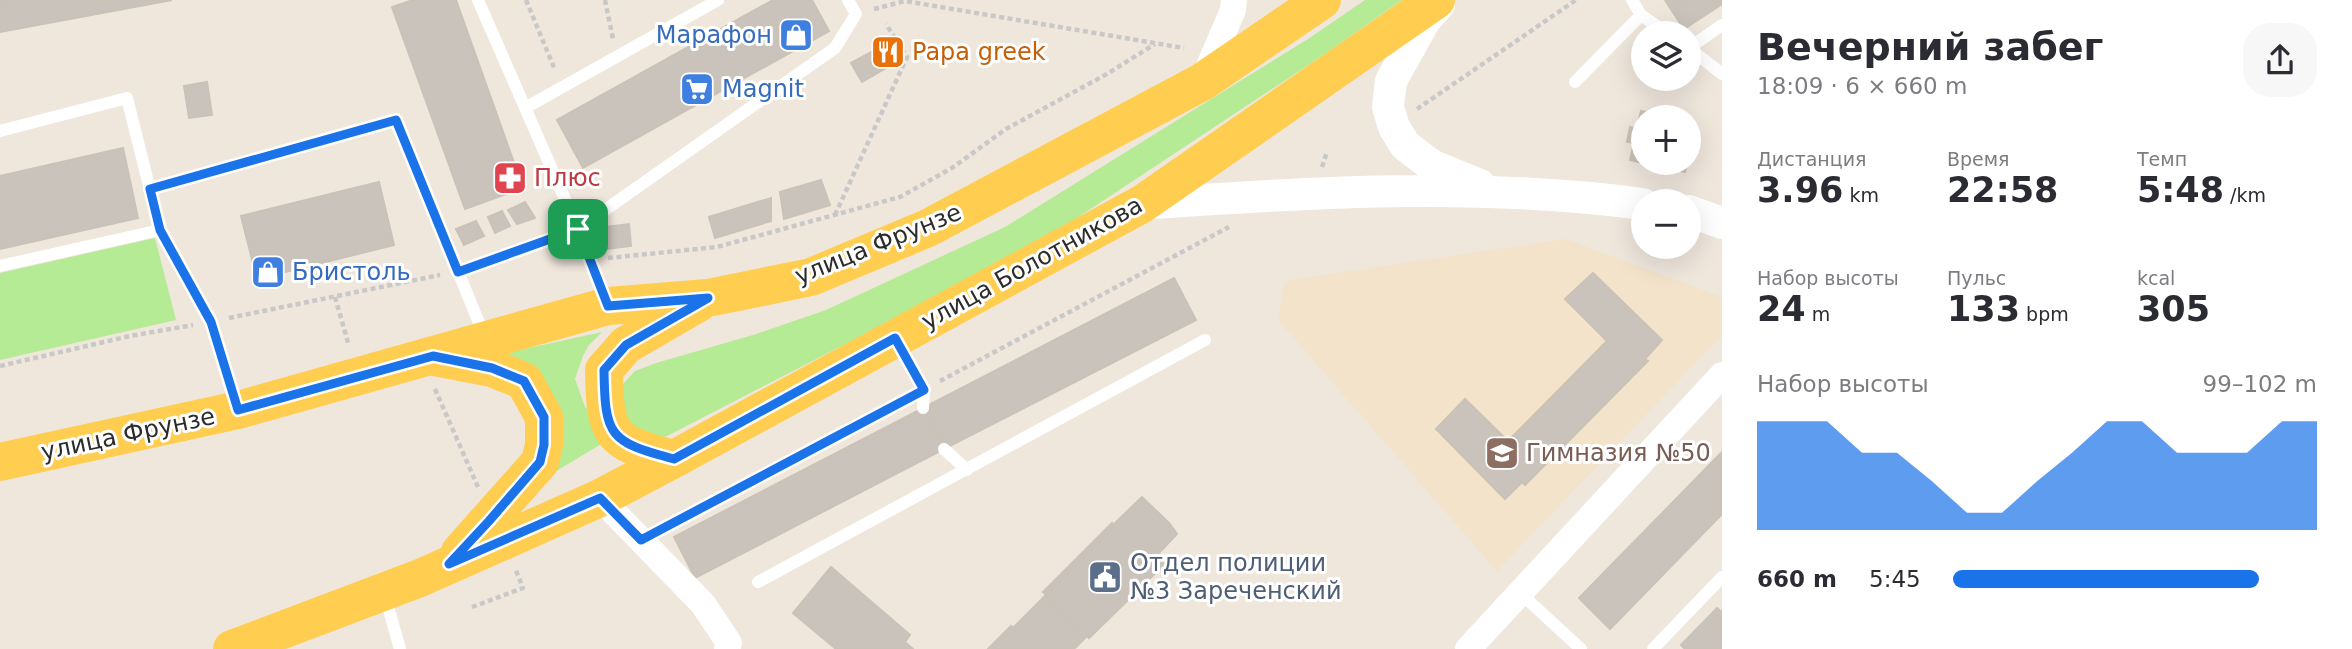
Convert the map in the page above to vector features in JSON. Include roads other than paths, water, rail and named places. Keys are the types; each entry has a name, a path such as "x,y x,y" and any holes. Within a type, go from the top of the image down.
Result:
{"main road":[{"name":"улица Фрунзе","path":"0,462 433,370 486,339 608,306 708,298 811,277 928,228 1202,82 1322,0"},
{"name":"улица Болотникова","path":"232,649 420,578 600,498 674,459 1142,204 1436,0"},
{"path":"674,459 639,450 622,441 604,411 604,370 626,345 708,298"},
{"path":"433,370 492,368 524,381 544,417 544,445 540,462 449,564"}],"street":[{"path":"1202,82 1233,10 1234,0"},
{"path":"1442,0 1425,20 1391,81 1388,107 1394,127 1405,145 1422,159 1495,191"},
{"path":"1142,204 1314,192 1495,191 1587,197 1631,203"},
{"path":"1701,215 1722,223"},
{"path":"1468,649 1722,375"},
{"path":"600,498 703,604 731,646"}],"lane":[{"path":"478,0 578,229 608,306"},
{"path":"525,108 718,0"},
{"path":"458,272 578,229 835,48 856,14 848,0"},
{"path":"1632,0 1641,15 1650,21"},
{"path":"1575,82 1641,15"},
{"path":"1701,40 1722,26"},
{"path":"1701,57 1722,74"},
{"path":"0,131 127,98 160,230 211,322 238,410"},
{"path":"150,189 396,120 486,339"},
{"path":"0,266 160,230"},
{"path":"895,338 924,390 923,408"},
{"path":"758,582 1205,340"},
{"path":"944,449 967,470"},
{"path":"1653,649 1722,577"},
{"path":"384,593 400,649"},
{"path":"1520,593 1581,649"}],"place":[{"name":"Марафон","path":"796,35"},
{"name":"Papa greek","path":"888,52"},
{"name":"Magnit","path":"697,89"},
{"name":"Плюс","path":"510,178"},
{"name":"Бристоль","path":"268,272"},
{"name":"Гимназия №50","path":"1502,453"},
{"name":"Отдел полиции №3 Зареченский","path":"1105,577"}]}
